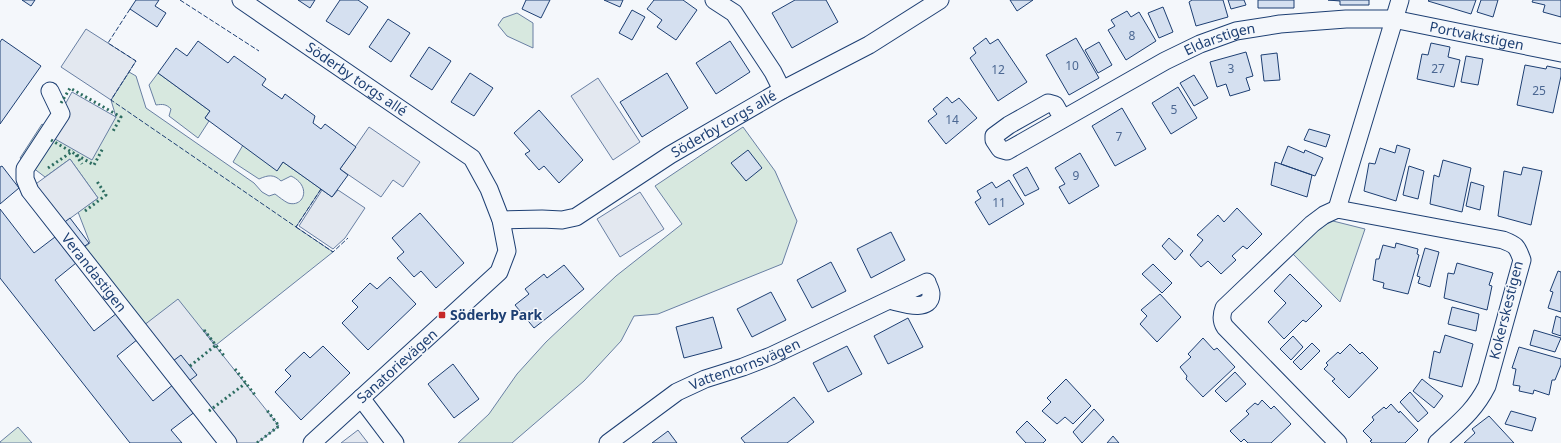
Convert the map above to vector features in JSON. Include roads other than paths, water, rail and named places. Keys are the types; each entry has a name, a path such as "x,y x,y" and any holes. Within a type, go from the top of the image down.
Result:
{"street":[{"name":"Söderby torgs allé","path":"241,0 472,158 489,189 501,220 562,220 576,217 670,155 782,90 869,44 940,0"},
{"path":"714,0 734,13 773,72 782,90"},
{"path":"1338,443 1225,327 1221,316 1224,308 1312,224 1324,215 1336,210 1400,0"},
{"name":"Eldarstigen","path":"1063,118 1165,60 1200,44 1236,31 1280,24 1318,21 1346,19 1393,19"},
{"name":"Portvaktstigen","path":"1393,19 1561,52"},
{"name":"Verandastigen","path":"50,91 61,114 25,169 25,179 30,191 228,443"},
{"name":"Kokerskestigen","path":"1336,210 1503,240 1515,245 1519,251 1522,260 1487,386 1479,401 1468,414 1437,443"},
{"name":"Sanatorievägen","path":"312,443 500,272 507,251 501,220"},
{"name":"Vattentornsvägen","path":"608,443 677,392 705,379 771,356 889,300"},
{"path":"361,398 395,443"}],"place":[{"name":"Söderby Park","path":"442,315"}]}
